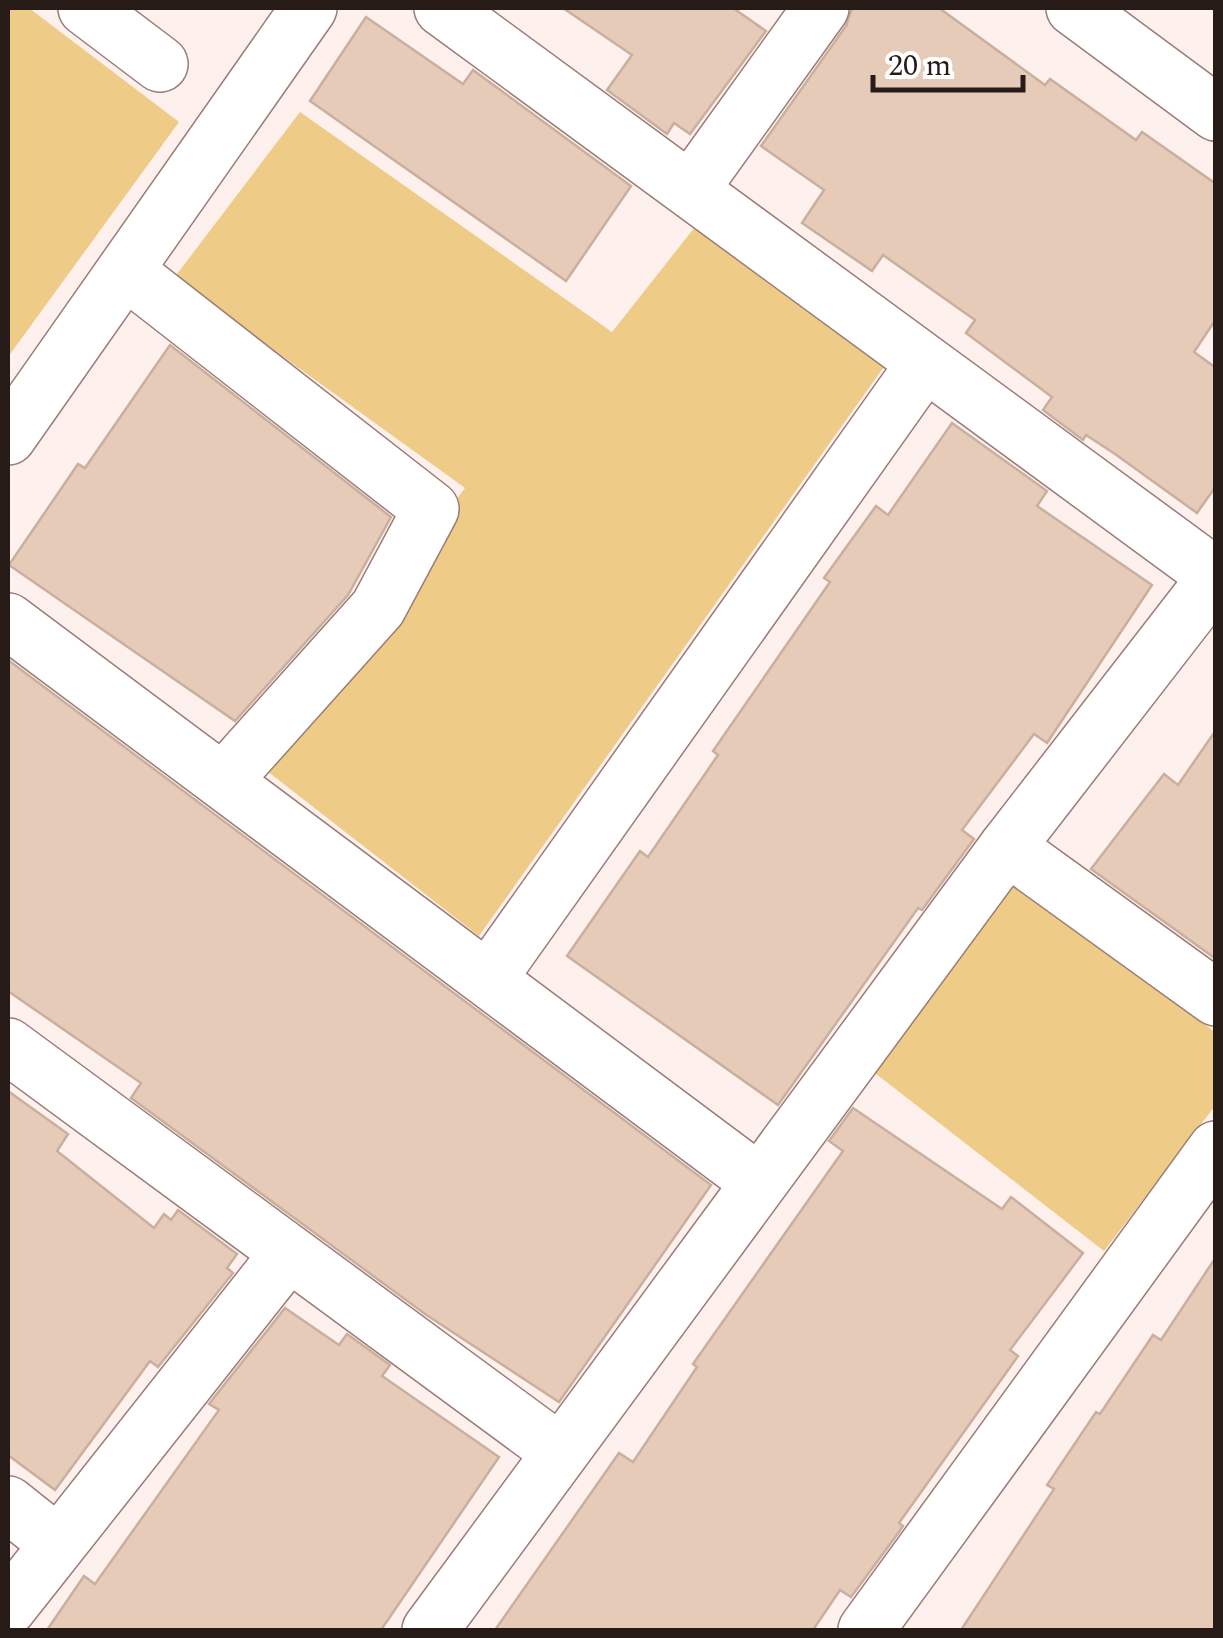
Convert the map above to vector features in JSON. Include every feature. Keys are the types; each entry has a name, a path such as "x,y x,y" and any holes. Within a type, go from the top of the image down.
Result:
{"street":[{"path":"86,8 160,64"},
{"path":"8,437 309,8"},
{"path":"430,1630 1007,846 1216,576 442,8"},
{"path":"691,189 820,8"},
{"path":"1074,8 1208,91"},
{"path":"127,272 431,509 378,608 223,781"},
{"path":"488,979 926,363"},
{"path":"8,620 758,1182"},
{"path":"1007,846 1216,998"},
{"path":"8,1046 288,1256 560,1452"},
{"path":"866,1630 1216,1149"},
{"path":"8,1608 288,1256"},
{"path":"8,1504 57,1543"}],"shaded area":[{"path":"8,8 29,8 179,122 8,357"},
{"path":"300,112 612,332 695,227 886,364 479,936 258,764 465,488 174,278"},
{"path":"1017,880 1215,1032 1215,1106 1104,1251 871,1070"}],"building":[{"path":"563,8 733,8 766,31 690,134 674,123 667,134 607,90 632,55"},
{"path":"852,8 939,8 1045,85 1050,79 1136,140 1142,132 1216,184 1216,319 1194,352 1216,368 1216,486 1197,513 1115,454 1086,435 1083,440 1043,410 1052,397 966,333 975,320 883,255 872,271 802,223 824,190 761,146 846,26"},
{"path":"366,17 463,84 473,70 631,186 566,281 310,101"},
{"path":"170,345 391,517 348,595 235,721 9,565 78,464 85,468"},
{"path":"952,423 1047,491 1037,506 1152,585 1047,743 1034,734 962,830 974,839 922,910 918,908 778,1105 567,956 640,851 648,857 718,755 713,751 830,582 824,578 876,506 888,515"},
{"path":"8,660 711,1185 559,1402 425,1314 131,1098 141,1083 8,991"},
{"path":"1216,730 1216,959 1091,869 1164,774 1178,785"},
{"path":"8,1091 68,1134 57,1151 154,1228 164,1214 171,1220 178,1210 237,1254 227,1268 233,1273 158,1367 150,1361 55,1490 8,1455"},
{"path":"853,1108 1002,1209 1011,1197 1083,1253 1010,1350 1018,1356 899,1523 903,1526 899,1532 851,1597 840,1590 813,1630 495,1630 619,1453 633,1462 697,1367 693,1364 843,1151 829,1141"},
{"path":"1216,1257 1216,1630 961,1630 1054,1489 1047,1485 1096,1412 1100,1414 1153,1335 1161,1340"},
{"path":"285,1308 339,1345 347,1334 390,1365 382,1376 499,1457 381,1630 47,1630 84,1576 95,1584 219,1410 209,1404"}]}
